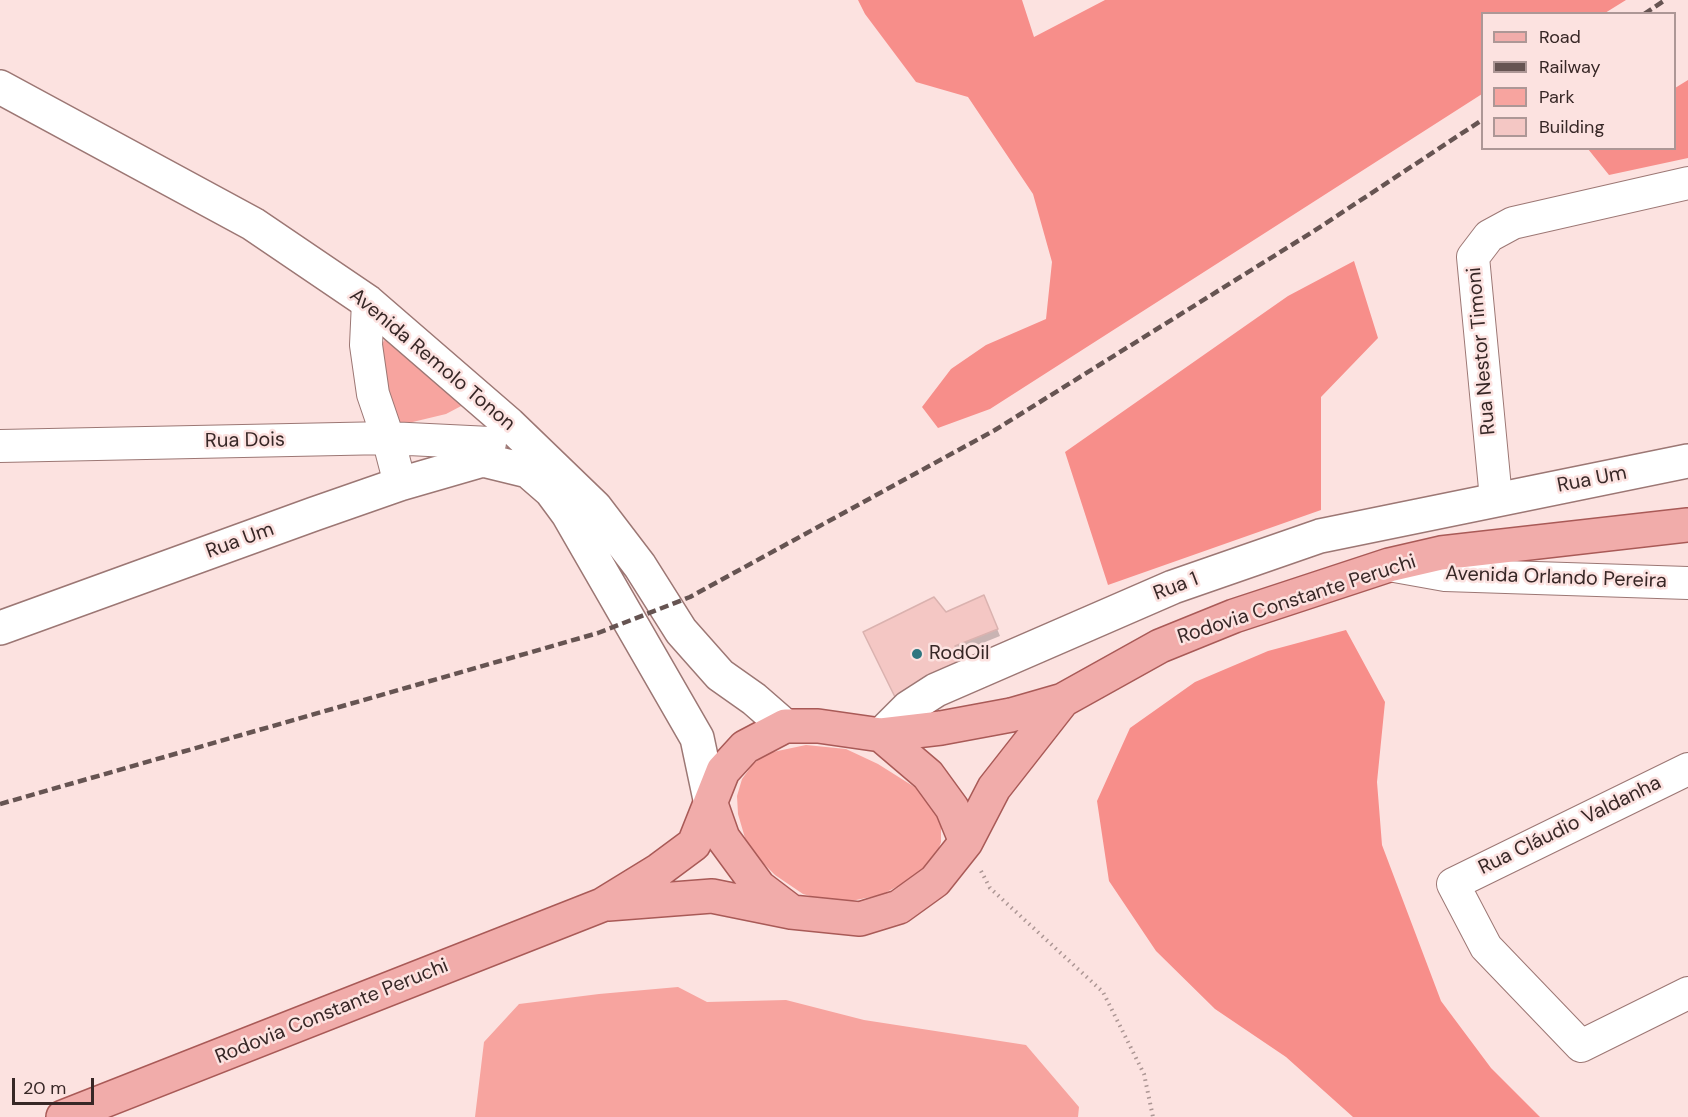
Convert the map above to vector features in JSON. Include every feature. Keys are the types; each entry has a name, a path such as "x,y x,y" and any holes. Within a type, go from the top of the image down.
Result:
{"main road":[{"name":"Rodovia Constante Peruchi","path":"63,1117 602,905 659,870 694,844 723,771 745,747 785,726 818,726 881,735 941,728 1011,715 1063,700 1160,646 1234,616 1389,565 1441,553 1688,525"},
{"name":"Rodovia Constante Peruchi","path":"602,905 712,896 791,912 860,919 899,906 935,881 966,842 994,788 1063,700"},
{"path":"881,735 928,776 952,808 966,842"},
{"path":"711,804 723,838 759,887 791,912"}],"street":[{"name":"Avenida Remolo Tonon","path":"0,87 253,224 368,302 494,442 551,491 568,514 696,738 711,804"},
{"name":"Rua Nestor Timoni","path":"1496,499 1473,257 1489,236 1513,223 1688,183"},
{"path":"368,302 366,345 373,394 400,484"},
{"name":"Rua Dois","path":"0,446 388,438 494,442"},
{"name":"Avenida Remolo Tonon","path":"494,442 595,507 640,566 681,631 720,675 754,699 785,726"},
{"name":"Rua Um","path":"0,628 400,484 494,442"},
{"name":"Rua Um","path":"1496,499 1688,461"},
{"name":"Rua 1","path":"881,735 908,708 936,690 1173,587 1320,536 1496,499"},
{"name":"Avenida Orlando Pereira","path":"1389,565 1444,575 1688,583"},
{"name":"Rua Cláudio Valdanha","path":"1688,769 1453,884 1486,947 1581,1046 1688,993"}],"path":[{"path":"966,842 990,888 1103,992 1144,1074 1153,1117"}],"green space":[{"path":"389,333 465,404 446,414 396,426 386,391 380,347"},
{"path":"806,745 846,749 878,764 924,793 935,807 941,824 941,842 935,859 923,873 881,895 851,901 827,901 803,894 775,875 758,858 745,838 738,814 737,796 742,779 753,764 768,753"},
{"path":"678,987 707,1002 786,1000 864,1020 1026,1045 1079,1107 1078,1117 475,1117 484,1042 519,1004"}],"shaded area":[{"path":"858,0 1022,0 1034,37 1105,0 1626,0 1607,12 1481,12 1481,95 990,409 938,428 922,407 951,369 986,345 1046,319 1052,262 1033,194 968,97 916,82 865,14"},
{"path":"1688,80 1688,158 1609,175 1589,150 1676,150 1676,87"},
{"path":"1354,261 1378,338 1321,397 1321,510 1108,585 1065,452 1288,296"},
{"path":"1346,630 1385,702 1377,782 1382,845 1441,1001 1491,1068 1540,1117 1353,1117 1286,1057 1215,1009 1156,951 1109,881 1097,801 1130,728 1195,682 1268,651"}],"building":[{"name":"RodOil","path":"984,595 998,629 955,646 963,662 895,697 863,632 934,597 946,612"}],"railway":[{"path":"1647,12 1665,0"},
{"path":"0,804 598,633 690,597 995,430 1314,231 1481,121"}],"place":[{"name":"RodOil","path":"917,654"}]}
